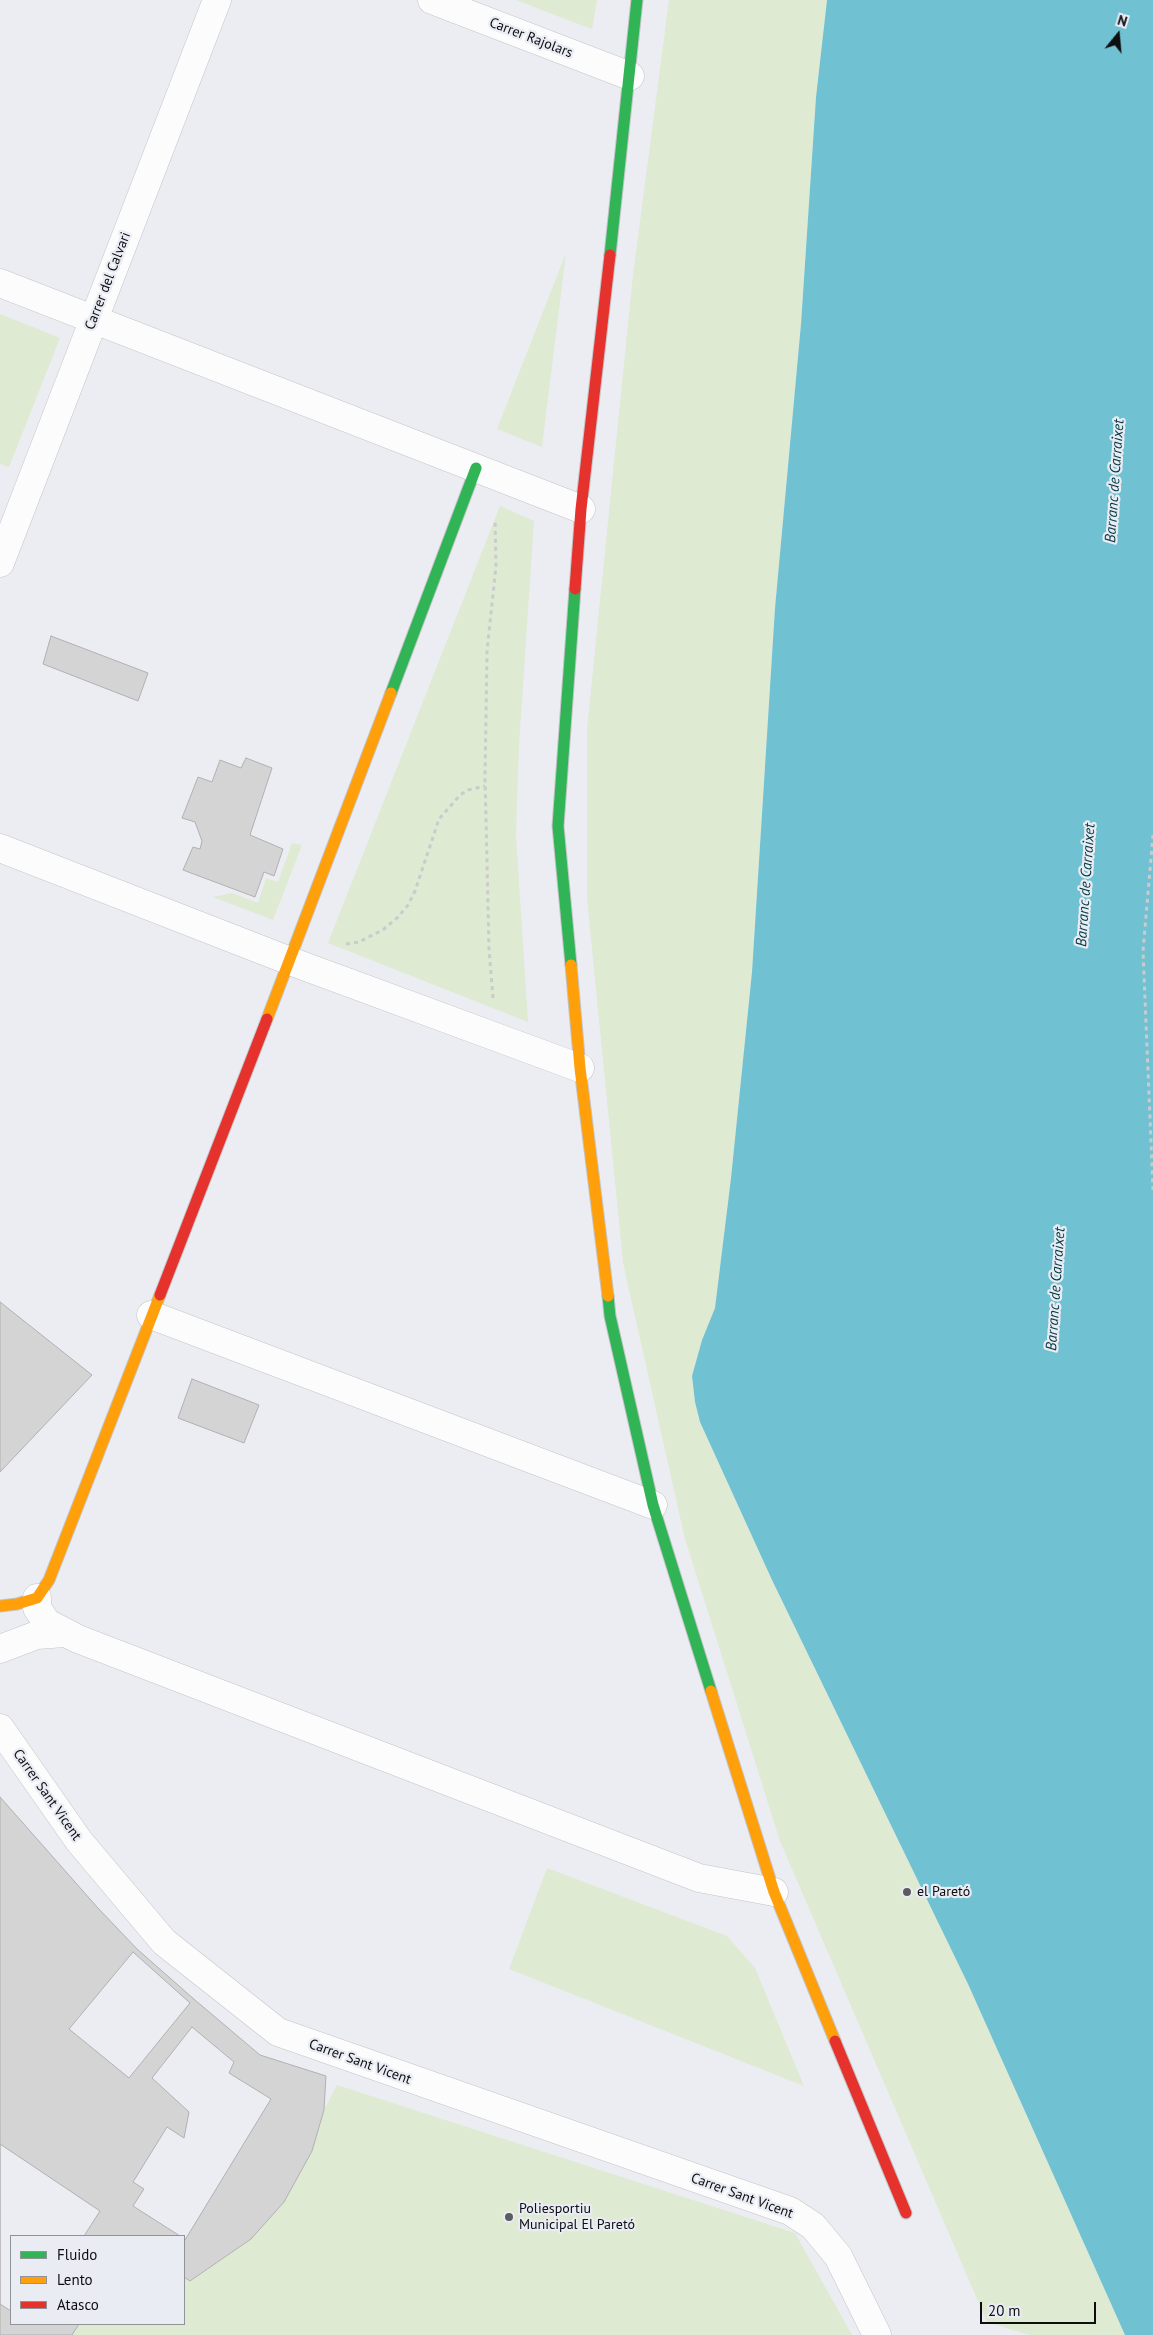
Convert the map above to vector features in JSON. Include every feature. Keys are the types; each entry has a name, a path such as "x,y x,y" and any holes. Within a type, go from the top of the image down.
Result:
{"street":[{"name":"Carrer del Calvari","path":"0,563 217,0"},
{"name":"Carrer Rajolars","path":"432,0 630,76"},
{"path":"636,0 630,76 581,509 558,826 580,1068 610,1316 653,1505 774,1892 906,2213"},
{"path":"0,283 92,321 581,509"},
{"path":"476,468 290,961 49,1580 37,1598 38,1608 47,1623 64,1633 699,1878 774,1892"},
{"path":"0,848 290,961 580,1068"},
{"path":"151,1315 653,1505"},
{"path":"0,1606 17,1604 37,1598"},
{"path":"0,1649 37,1635 64,1633"},
{"name":"Carrer Sant Vicent","path":"0,1728 79,1841 164,1942 278,2032 790,2211 813,2226 838,2256 877,2335"}],"path":[{"path":"493,1006 489,949 486,786 487,651 496,566 494,513"},
{"path":"343,945 359,942 384,929 398,917 408,905 415,892 439,819 460,795 468,790 486,786"},
{"path":"1153,835 1143,951 1153,1190"}],"green space":[{"path":"516,0 597,0 592,29 573,22"},
{"path":"669,0 827,0 816,97 801,324 775,608 752,972 731,1178 715,1308 702,1340 692,1376 695,1402 700,1422 772,1580 968,1984 1125,2335 1029,2335 987,2322 780,1841 685,1539 623,1263 587,898 587,729 633,275"},
{"path":"566,253 542,447 497,429"},
{"path":"0,314 60,338 9,467 0,464"},
{"path":"500,506 534,521 519,745 516,835 528,1022 328,943"},
{"path":"292,843 302,845 273,920 213,897 232,893 258,903 266,878 278,882"},
{"path":"547,1868 727,1936 755,1968 804,2086 509,1969"},
{"name":"Poliesportiu Municipal El Paretó","path":"337,2085 795,2233 852,2335 72,2335 78,2325 185,2325 185,2278 191,2281 251,2239 284,2202 312,2151 324,2110"}],"water":[{"name":"Barranc de Carraixet","path":"827,0 1153,0 1153,2335 1125,2335 968,1984 772,1580 700,1422 695,1402 692,1376 702,1340 715,1308 731,1178 752,972 775,608 801,324 816,97"}],"building":[{"path":"51,636 148,673 138,701 43,664"},
{"path":"246,758 272,768 250,835 283,849 274,876 264,872 255,897 183,870 193,847 200,849 202,841 195,822 182,818 198,777 212,782 220,760 241,768"},
{"path":"0,1302 92,1375 0,1472"},
{"path":"192,1379 259,1405 244,1443 178,1418"},
{"path":"0,1797 97,1907 137,1949 195,2000 260,2055 326,2076 324,2110 312,2151 284,2202 251,2239 190,2281 185,2278 185,2235 10,2235 10,2325 78,2325 72,2335 0,2335"},
{"path":"133,1952 190,2003 129,2078 69,2029"},
{"path":"192,2027 234,2062 229,2073 271,2099 185,2240 185,2235 178,2235 133,2206 144,2189 133,2182 167,2127 184,2138 189,2112 152,2078"},
{"path":"0,2144 100,2211 85,2235 10,2235 10,2310 0,2304"}],"traffic: fast":[{"path":"610,255 637,0"},
{"path":"391,693 476,468"},
{"path":"571,965 558,826 575,589"},
{"path":"608,1296 610,1316 653,1505 711,1691"}],"traffic: slow":[{"path":"267,1019 391,693"},
{"path":"571,965 580,1068 608,1296"},
{"path":"0,1606 17,1604 37,1598 49,1580 160,1295"},
{"path":"711,1691 774,1892 835,2041"}],"traffic: jam":[{"path":"575,589 581,509 610,255"},
{"path":"160,1295 267,1019"},
{"path":"835,2041 906,2213"}],"place":[{"name":"el Paretó","path":"907,1892"},
{"name":"Poliesportiu Municipal El Paretó","path":"509,2217"}]}
